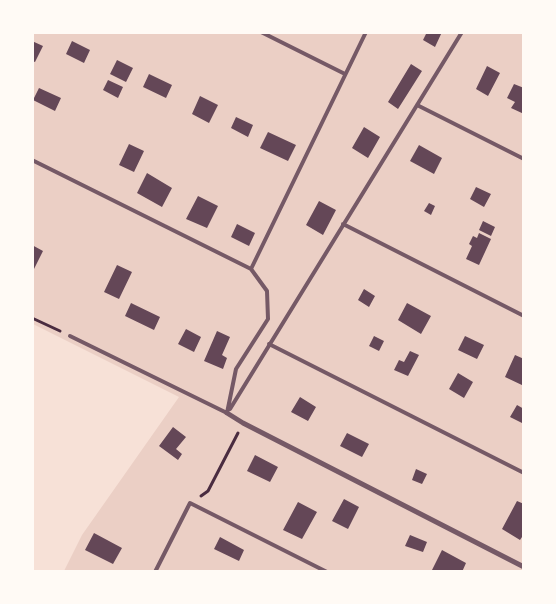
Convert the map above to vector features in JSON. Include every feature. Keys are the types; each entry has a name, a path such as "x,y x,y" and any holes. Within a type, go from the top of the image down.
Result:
{"street":[{"path":"227,413 243,423 524,567"}],"lane":[{"path":"261,32 345,74"},
{"path":"251,269 366,32"},
{"path":"227,413 462,32"},
{"path":"417,105 524,159"},
{"path":"32,160 251,269 267,291 268,319 236,370 227,413"},
{"path":"343,224 524,316"},
{"path":"70,336 227,413"},
{"path":"269,344 524,473"},
{"path":"155,572 190,503 326,572"}],"path":[{"path":"32,318 70,336"},
{"path":"190,503 208,491 243,423"}],"shaded area":[{"path":"32,33 523,33 523,571 64,571 82,535 179,397 33,324"}],"building":[{"path":"427,32 442,32 435,47 423,40"},
{"path":"32,41 43,46 35,62 32,61"},
{"path":"72,41 90,50 84,63 66,54"},
{"path":"117,60 133,68 126,82 110,74"},
{"path":"411,64 422,71 398,109 388,102"},
{"path":"487,66 500,73 488,96 476,89"},
{"path":"149,74 172,85 166,98 143,87"},
{"path":"108,80 123,87 118,98 103,90"},
{"path":"514,84 524,88 524,114 511,108 515,102 507,98"},
{"path":"39,88 61,98 55,111 33,100"},
{"path":"200,96 218,105 209,123 192,114"},
{"path":"236,117 253,125 248,137 231,128"},
{"path":"364,127 380,137 368,158 352,148"},
{"path":"268,132 296,145 288,161 260,148"},
{"path":"129,144 144,151 134,172 119,165"},
{"path":"419,145 442,158 434,174 410,161"},
{"path":"147,173 172,188 162,207 137,193"},
{"path":"476,187 491,194 484,207 470,199"},
{"path":"198,196 218,206 207,228 186,219"},
{"path":"319,201 336,210 323,235 306,225"},
{"path":"429,203 435,206 431,215 424,211"},
{"path":"483,221 495,227 491,236 479,230"},
{"path":"237,224 255,233 249,246 231,237"},
{"path":"479,233 491,239 479,265 466,259 472,246 469,244 473,236 477,238"},
{"path":"32,245 43,251 32,273"},
{"path":"117,265 132,272 119,299 104,292"},
{"path":"364,289 375,296 369,307 358,300"},
{"path":"131,303 160,317 154,330 125,316"},
{"path":"407,303 431,316 421,334 398,320"},
{"path":"186,329 201,337 194,352 178,344"},
{"path":"217,331 230,337 222,355 227,358 223,369 204,361"},
{"path":"374,336 384,341 379,351 369,346"},
{"path":"465,336 484,345 477,359 458,350"},
{"path":"410,351 419,355 408,376 394,370 399,360 404,362"},
{"path":"515,355 524,359 524,386 505,377"},
{"path":"458,373 473,382 464,398 449,389"},
{"path":"300,397 316,407 308,421 291,412"},
{"path":"517,405 524,409 524,424 510,417"},
{"path":"173,427 186,437 176,449 182,454 178,460 159,446"},
{"path":"347,433 369,444 362,457 340,446"},
{"path":"255,455 278,467 270,482 247,471"},
{"path":"416,469 427,474 422,484 412,480"},
{"path":"344,499 359,507 348,529 332,521"},
{"path":"517,501 524,504 524,534 520,540 502,529"},
{"path":"298,502 317,512 302,539 283,530"},
{"path":"94,533 122,548 113,564 85,550"},
{"path":"410,535 427,542 423,552 405,546"},
{"path":"220,537 244,550 239,561 214,549"},
{"path":"442,550 466,563 462,572 431,572"}]}
